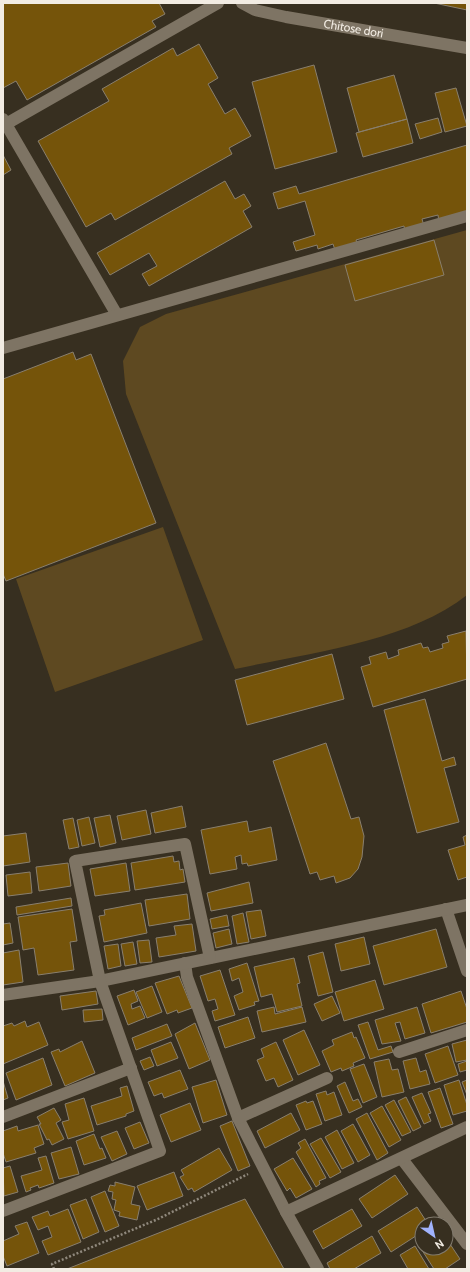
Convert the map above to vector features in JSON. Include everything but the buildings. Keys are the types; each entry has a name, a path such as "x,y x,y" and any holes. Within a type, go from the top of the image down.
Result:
{"street":[{"path":"117,315 5,122 218,3"},
{"name":"Chitose dori","path":"242,3 256,10 286,17 467,48"},
{"path":"3,348 467,216"},
{"path":"3,1210 160,1151 100,981 75,861 185,844 210,958"},
{"path":"3,995 100,981 467,905"},
{"path":"446,909 467,971"},
{"path":"185,963 187,977 238,1118 286,1212 318,1269"},
{"path":"399,1052 467,1030"},
{"path":"3,1117 131,1068"},
{"path":"238,1118 327,1078"},
{"path":"286,1212 402,1159 467,1127"},
{"path":"402,1159 467,1244"}],"path":[{"path":"54,1269 52,1264 158,1220 263,1167"}],"shaded area":[{"path":"467,230 467,595 443,611 416,624 387,635 325,651 235,669 126,394 123,361 140,327 166,314"},
{"path":"163,527 203,640 55,692 16,579"}]}
